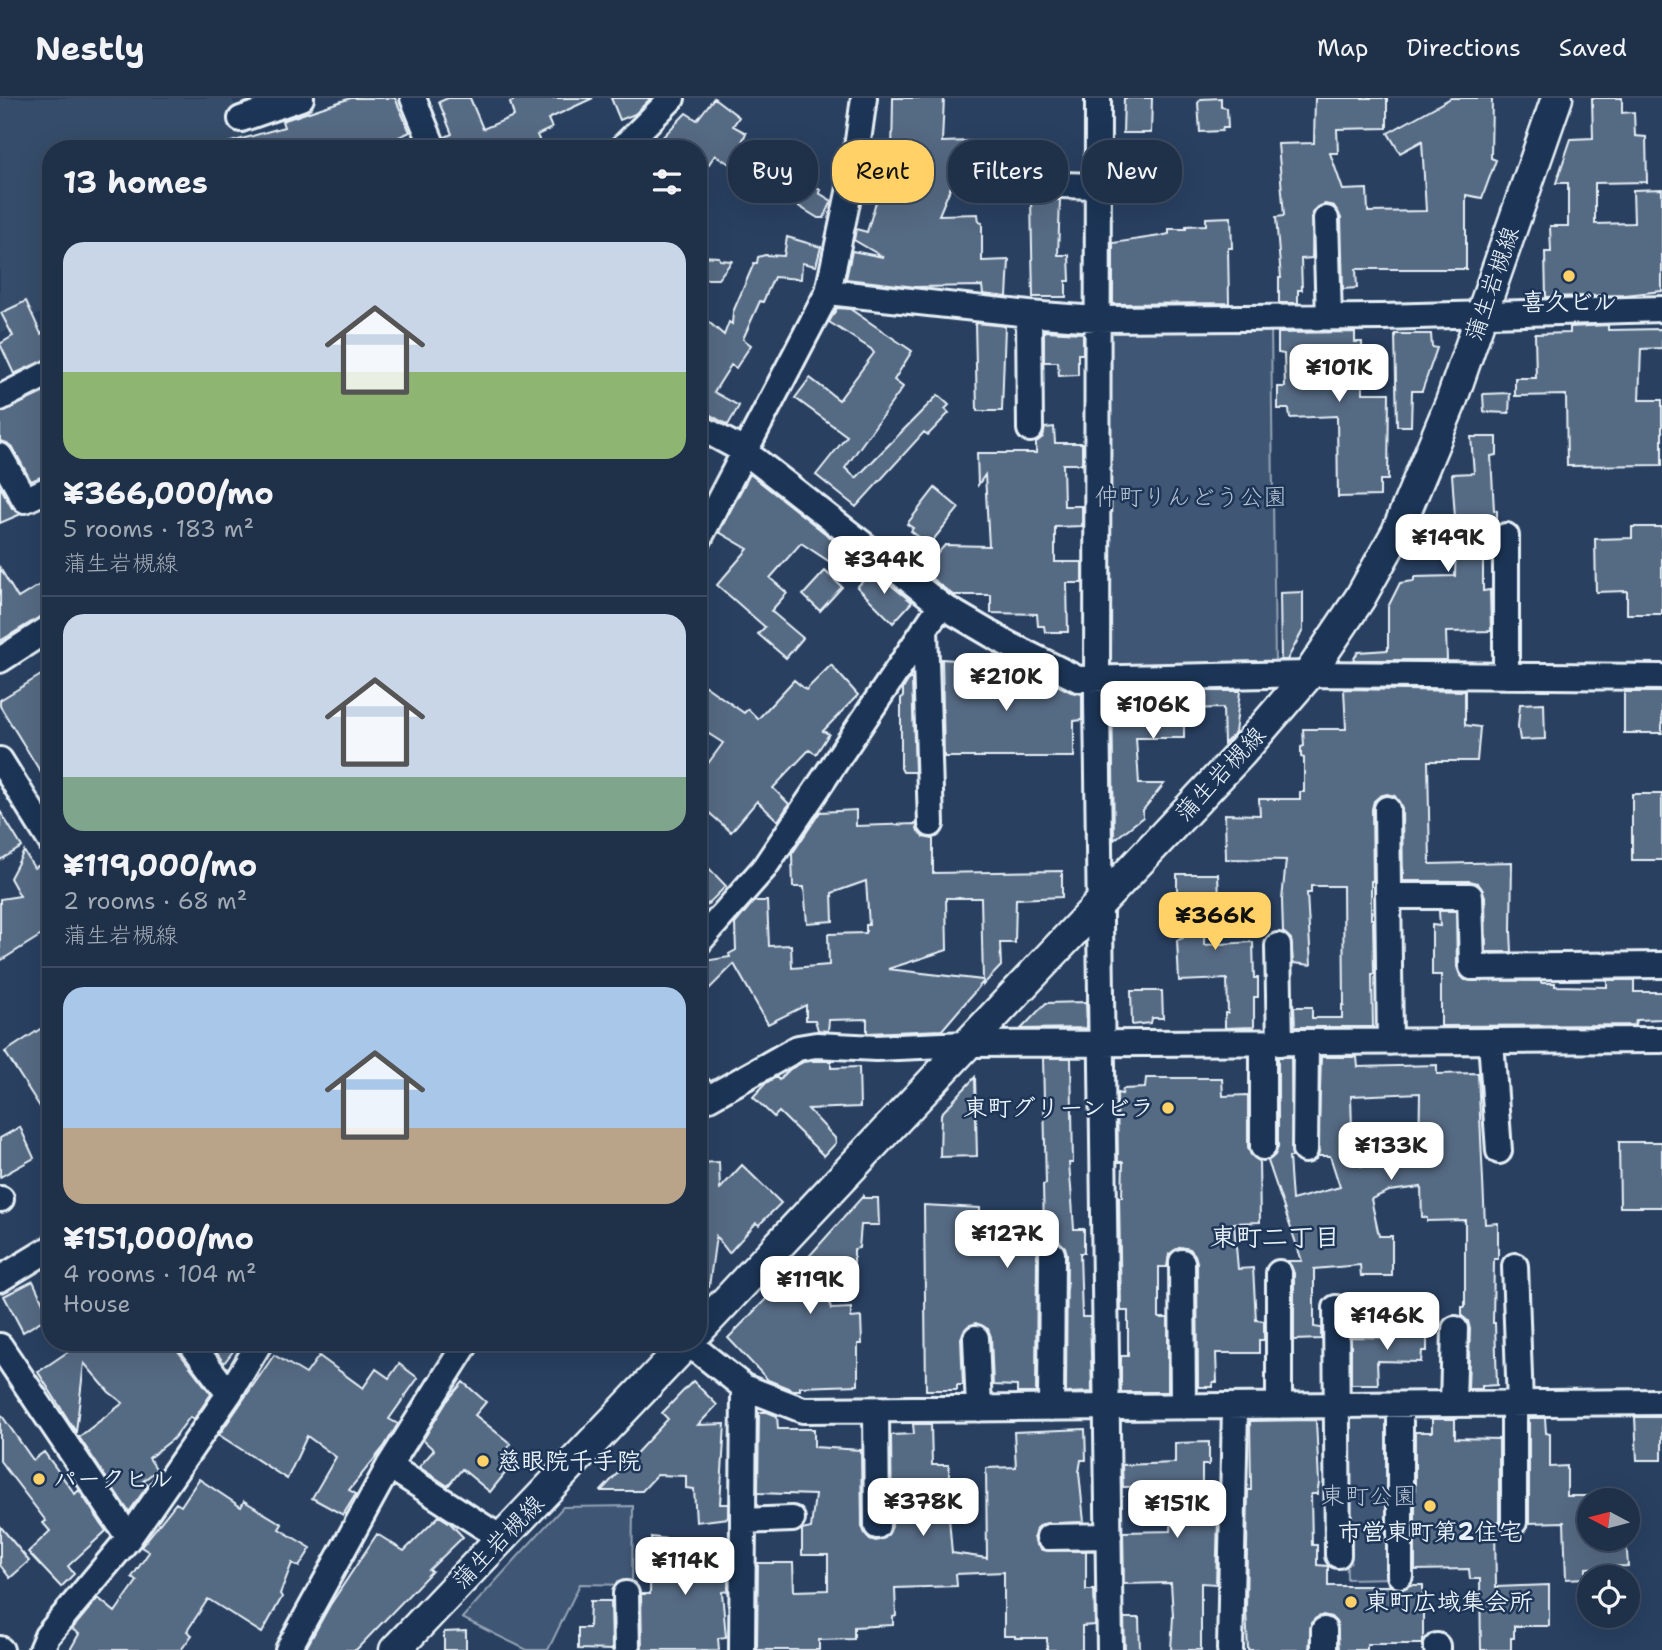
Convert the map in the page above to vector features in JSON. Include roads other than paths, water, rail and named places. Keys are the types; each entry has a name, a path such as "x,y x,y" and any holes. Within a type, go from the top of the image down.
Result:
{"main road":[{"name":"蒲生岩槻線","path":"707,1320 1241,753 1309,674 1360,598 1397,532 1451,402 1557,98"},
{"name":"蒲生岩槻線","path":"394,1650 678,1351"}],"street":[{"path":"242,119 301,98"},
{"path":"413,98 424,140"},
{"path":"707,523 828,292 854,169 863,98"},
{"path":"1098,98 1098,140"},
{"path":"633,140 664,101"},
{"path":"1099,203 1096,319 1099,904 1110,1650"},
{"path":"1326,219 1329,318"},
{"path":"828,292 1096,319 1329,318 1662,309"},
{"path":"1029,314 1030,429"},
{"path":"0,398 42,377"},
{"path":"707,431 744,451 941,605 1006,643 1078,679 1309,674 1662,677"},
{"path":"0,456 24,500 42,492"},
{"path":"1506,536 1506,676"},
{"path":"707,933 764,868 941,605"},
{"path":"925,628 931,824"},
{"path":"0,660 42,633"},
{"path":"0,760 42,828"},
{"path":"1387,809 1390,1042"},
{"path":"1388,896 1470,896 1472,967 1662,965"},
{"path":"1263,1147 1278,946"},
{"path":"707,1096 709,1098 798,1048 816,1045 876,1048 966,1044 1662,1040"},
{"path":"1491,1041 1499,1151"},
{"path":"1305,1150 1306,1043"},
{"path":"0,1279 42,1253"},
{"path":"1051,1408 1052,1254"},
{"path":"1182,1262 1183,1407"},
{"path":"1514,1522 1517,1404 1515,1266"},
{"path":"1279,1273 1279,1406"},
{"path":"1336,1308 1338,1555"},
{"path":"1453,1404 1455,1329"},
{"path":"976,1338 979,1409"},
{"path":"0,1346 129,1538"},
{"path":"197,1351 229,1394"},
{"path":"41,1650 47,1636 129,1538 229,1394 255,1351"},
{"path":"288,1650 390,1466 461,1351"},
{"path":"699,1351 744,1387 803,1410 1662,1402"},
{"path":"743,1650 744,1387"},
{"path":"1400,1405 1400,1575"},
{"path":"1230,1650 1235,1407"},
{"path":"876,1410 877,1526"},
{"path":"390,1466 501,1538"},
{"path":"743,1521 792,1519"},
{"path":"1049,1536 1109,1536"},
{"path":"626,1594 627,1650"}],"place":[{"name":"喜久ビル","path":"1569,276"},
{"name":"東町グリーンビラ","path":"1168,1108"},
{"name":"慈眼院千手院","path":"483,1461"},
{"name":"パークヒル","path":"39,1479"},
{"name":"市営東町第2住宅","path":"1430,1506"},
{"name":"東町広域集会所","path":"1351,1602"}],"district":[{"name":"東町二丁目","path":"1275,1236"}],"park label":[{"name":"仲町りんどう公園","path":"1191,497"},
{"name":"東町公園","path":"1369,1496"}]}
